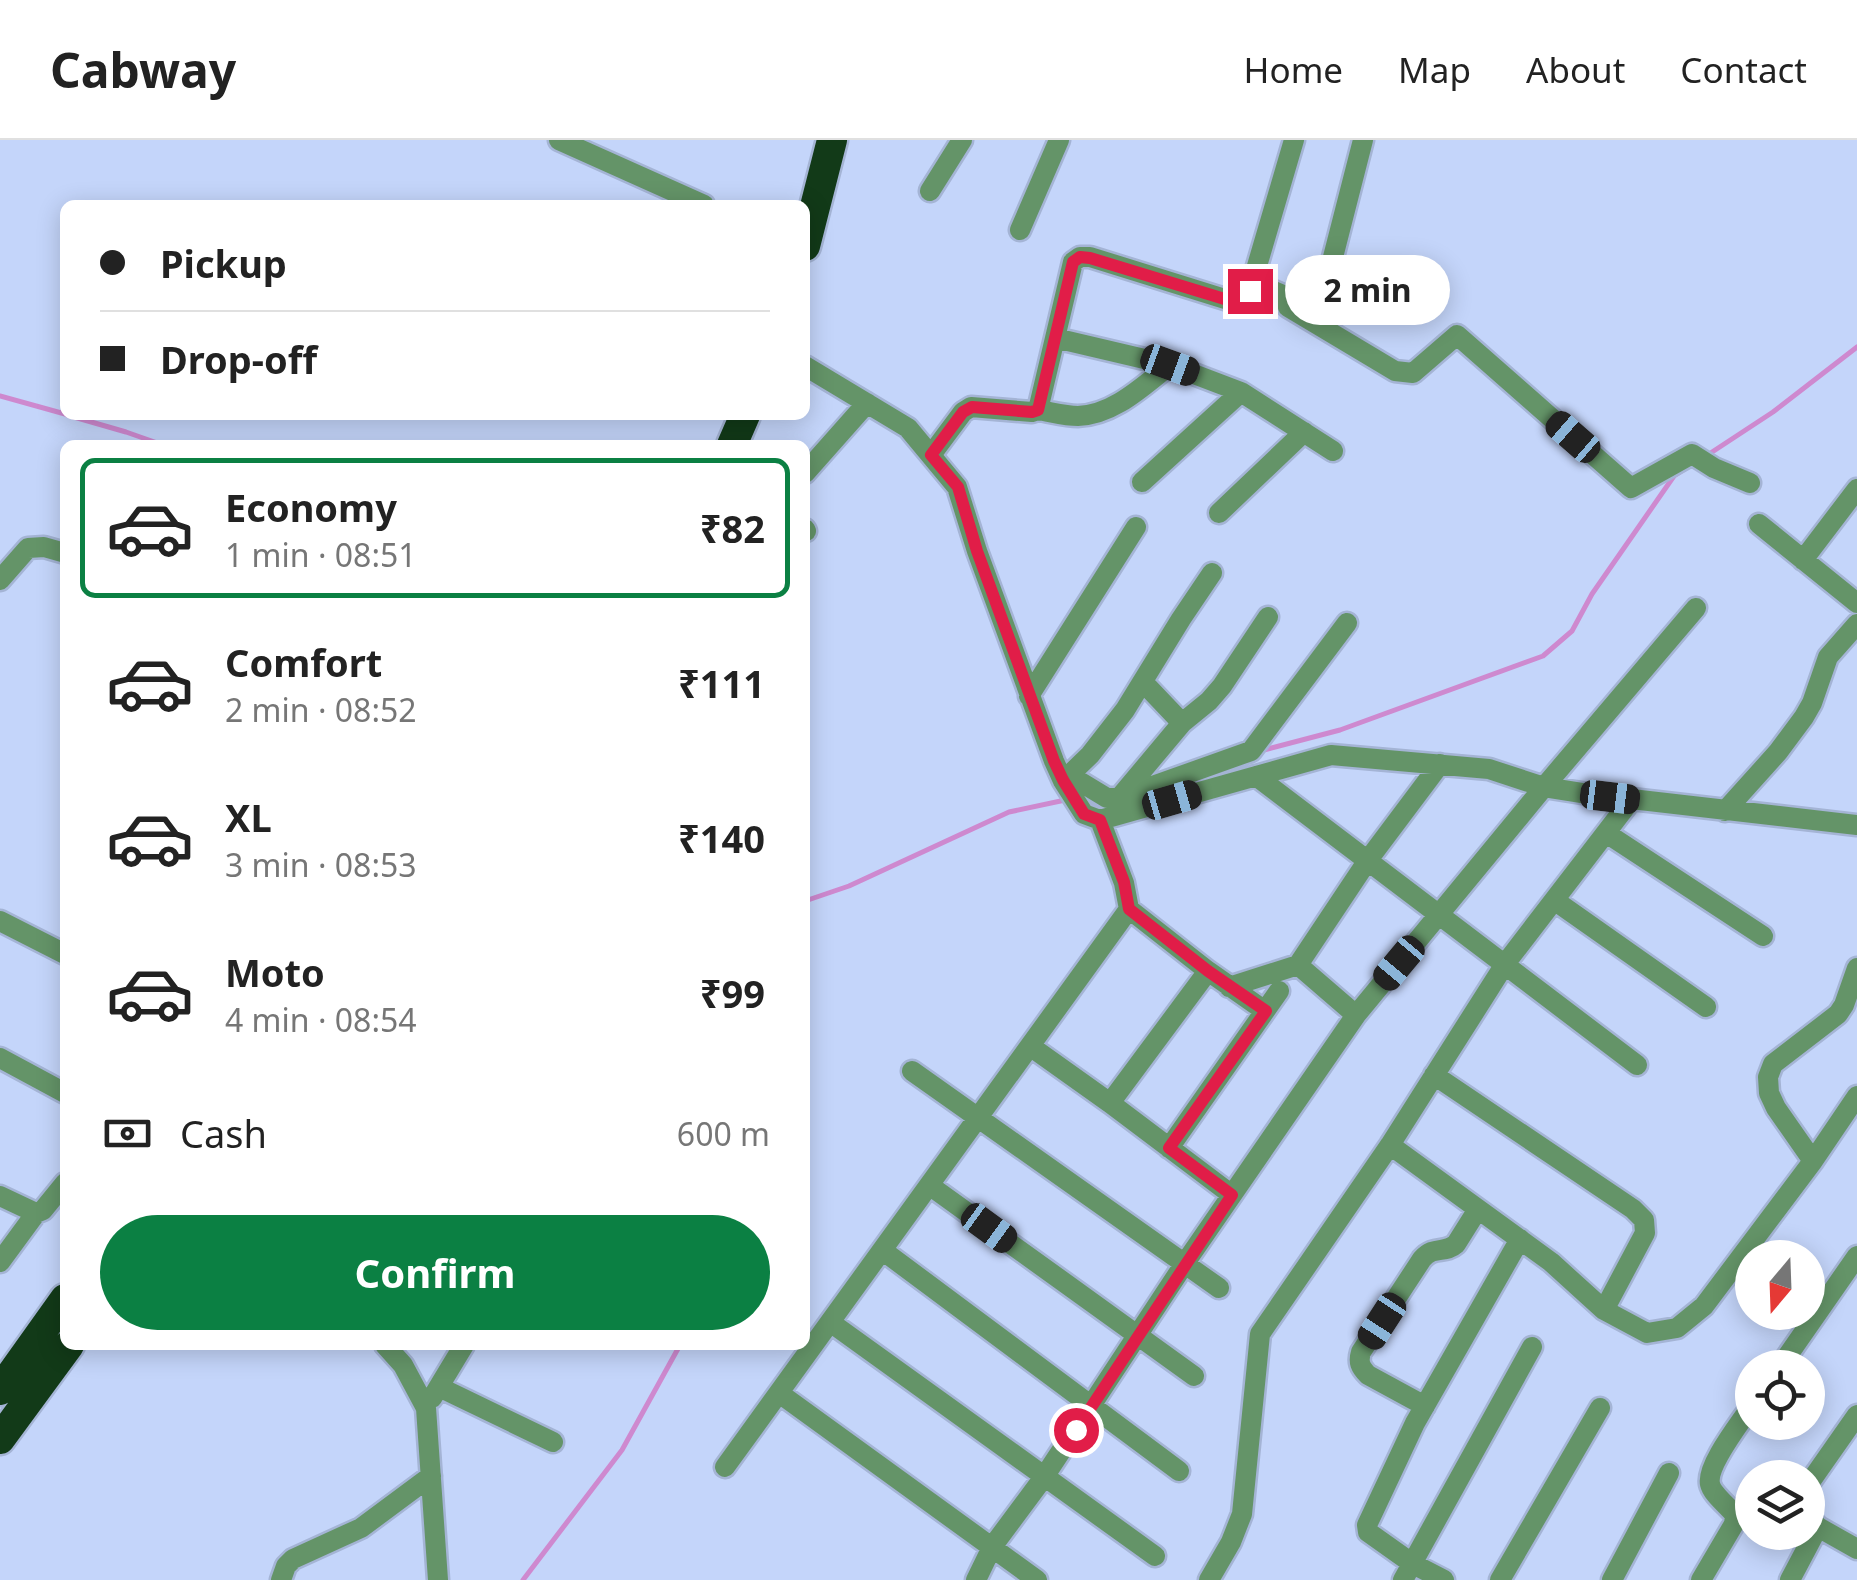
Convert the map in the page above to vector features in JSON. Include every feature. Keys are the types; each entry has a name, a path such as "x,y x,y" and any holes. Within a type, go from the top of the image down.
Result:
{"highway":[{"path":"810,226 832,140"},
{"path":"0,1390 60,1306"},
{"path":"0,1440 64,1350"}],"street":[{"path":"559,140 693,200"},
{"path":"930,191 962,140"},
{"path":"1020,230 1059,140"},
{"path":"1038,410 1073,262 1080,257 1090,258 1241,304 1247,300 1253,282 1294,140"},
{"path":"1332,266 1363,140"},
{"path":"1253,282 1286,296 1288,307 1395,371 1413,373 1457,335 1631,488 1692,454 1750,483"},
{"path":"1055,338 1170,365 1241,392 1333,450"},
{"path":"931,455 963,412 972,407 1079,416 1104,411 1170,365"},
{"path":"810,369 908,428 958,487 1029,696 1066,780 1092,817 1124,882 1129,909 1266,1011"},
{"path":"1142,482 1241,392"},
{"path":"810,467 867,402"},
{"path":"1219,513 1304,432"},
{"path":"1803,560 1857,489"},
{"path":"1759,524 1857,602"},
{"path":"1029,696 1136,527"},
{"path":"0,580 28,548 60,552"},
{"path":"1066,780 1126,710 1212,574"},
{"path":"976,1580 992,1548 1356,1015 1696,608"},
{"path":"1119,798 1182,723 1222,686 1268,616"},
{"path":"1066,780 1107,798 1119,798 1252,751 1348,623"},
{"path":"1725,811 1804,717 1828,657 1857,624"},
{"path":"1142,682 1182,723"},
{"path":"1092,817 1330,755 1489,770 1544,787 1857,826"},
{"path":"1229,987 1298,965 1368,860 1440,764"},
{"path":"1256,776 1636,1065"},
{"path":"1209,1580 1242,1514 1260,1334 1390,1145 1505,964 1631,800"},
{"path":"1606,833 1763,936"},
{"path":"1554,900 1706,1007"},
{"path":"810,1350 1129,909"},
{"path":"0,921 60,951"},
{"path":"1298,965 1356,1015"},
{"path":"1813,1160 1776,1108 1768,1077 1773,1064 1838,1014 1857,968"},
{"path":"1110,1103 1208,971"},
{"path":"1169,1148 1279,991"},
{"path":"1030,1046 1232,1195"},
{"path":"0,1058 60,1090"},
{"path":"912,1071 1220,1288"},
{"path":"1434,1075 1644,1220 1645,1233 1604,1310"},
{"path":"1390,1145 1551,1262 1604,1310 1648,1333 1677,1328 1704,1306 1857,1096"},
{"path":"929,1184 1194,1376"},
{"path":"0,1262 36,1213 44,1210 60,1189"},
{"path":"0,1196 36,1213"},
{"path":"1425,1406 1368,1375 1358,1360 1422,1259 1432,1250 1456,1244 1478,1209"},
{"path":"1444,1580 1408,1572 1368,1532 1366,1525 1425,1406 1520,1240"},
{"path":"882,1250 1178,1471"},
{"path":"1792,1350 1857,1256"},
{"path":"830,1322 1155,1556"},
{"path":"1408,1572 1532,1347"},
{"path":"390,1350 403,1365 426,1408 438,1580"},
{"path":"426,1408 461,1350"},
{"path":"726,1467 810,1350"},
{"path":"439,1387 553,1442"},
{"path":"779,1393 1037,1580"},
{"path":"1500,1580 1600,1408"},
{"path":"1825,1461 1857,1415"},
{"path":"1701,1580 1734,1524 1735,1516 1710,1486 1710,1477 1735,1430"},
{"path":"1612,1580 1670,1473"},
{"path":"281,1580 293,1560 360,1528 431,1476"},
{"path":"1825,1529 1857,1549"},
{"path":"1790,1580 1802,1550"}],"waterway":[{"path":"1706,456 1773,412 1857,347"},
{"path":"0,396 60,413"},
{"path":"84,420 149,440"},
{"path":"1260,751 1340,730 1543,656 1572,631 1592,594 1674,476 1688,467"},
{"path":"810,899 849,886 1009,812 1070,799"},
{"path":"523,1580 622,1450 677,1350"}],"route":[{"path":"1076,1430 1232,1195 1169,1148 1266,1011 1129,909 1124,882 1100,820 1084,814 1054,761 977,551 958,487 931,455 963,412 972,407 1038,410 1073,262 1080,257 1241,304 1250,291"}]}
